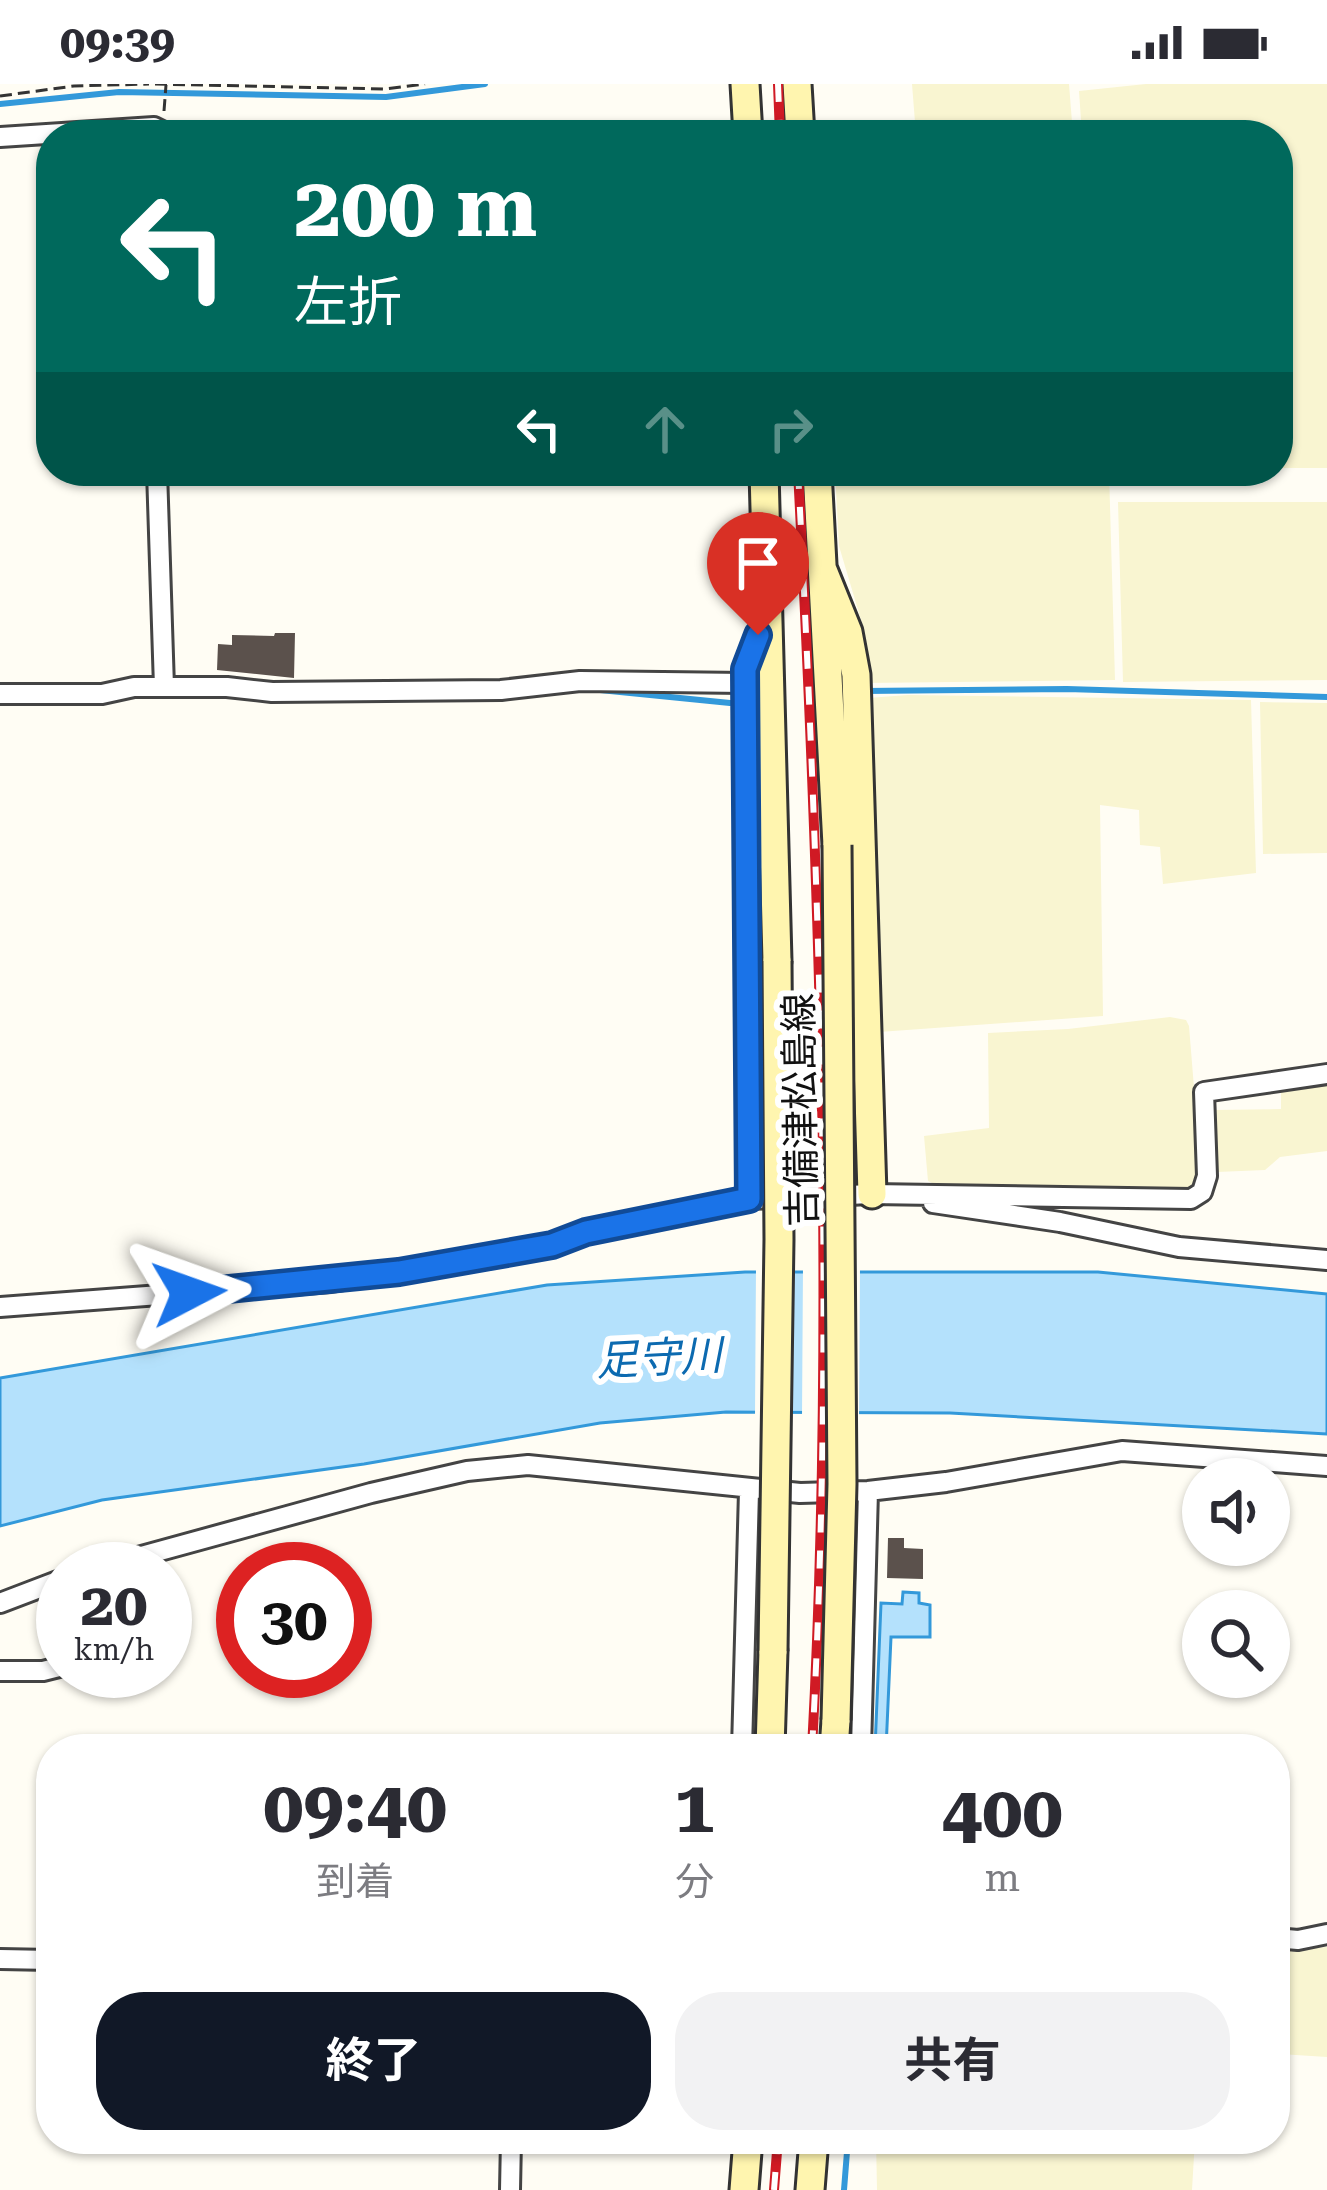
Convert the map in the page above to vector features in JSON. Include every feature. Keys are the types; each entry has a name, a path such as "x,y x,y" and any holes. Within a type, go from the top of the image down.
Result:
{"main road":[{"path":"746,84 747,120"},
{"path":"797,84 799,120"},
{"name":"吉備津松島線","path":"765,486 779,1239 770,1734"},
{"name":"吉備津松島線","path":"818,486 837,845 842,1484 835,1734"},
{"path":"823,570 848,632 856,675 872,1194"},
{"path":"744,2190 747,2154"},
{"path":"810,2190 813,2154"}],"street":[{"path":"0,137 36,135"},
{"path":"158,486 164,687"},
{"path":"749,1199 745,669 769,607"},
{"path":"0,694 103,694 134,687 318,692 501,690 580,681 745,683"},
{"path":"0,1307 376,1275 552,1245 586,1232 749,1199 872,1194 1191,1198 1202,1192 1207,1176 1204,1092 1327,1073"},
{"path":"911,1197 1179,1247 1327,1260"},
{"path":"191,1542 467,1471 528,1465 749,1491 868,1491 1122,1450 1326,1469"},
{"path":"742,1734 749,1491"},
{"path":"861,1734 868,1491"},
{"path":"0,1603 36,1589"},
{"path":"0,1672 36,1669"},
{"path":"1290,1939 1327,1934"},
{"path":"0,1959 36,1960"},
{"path":"510,2190 511,2154"}],"path":[{"path":"0,96 74,86 384,89 424,84"},
{"path":"165,100 166,86"}],"shaded area":[{"path":"912,84 1069,84 1072,120 915,120"},
{"path":"1146,84 1327,84 1327,468 1293,468 1293,120 1081,120 1079,91"},
{"path":"836,486 1109,486 1115,680 864,683 864,630 839,546"},
{"path":"1118,502 1327,502 1327,680 1123,682"},
{"path":"868,698 1251,700 1256,873 1163,884 1160,847 1140,845 1139,810 1100,805 1103,1016 879,1032"},
{"path":"1260,702 1327,703 1327,853 1263,854"},
{"path":"1170,1017 1186,1020 1189,1026 1200,1183 1192,1188 936,1185 928,1181 924,1136 989,1128 988,1033"},
{"path":"1327,1082 1327,1151 1280,1157 1265,1170 1217,1172 1213,1110 1281,1109 1281,1089"},
{"path":"1327,1947 1327,2057 1290,2055 1290,1950"},
{"path":"876,2154 1194,2154 1192,2190 877,2190"}],"water":[{"name":"足守川","path":"745,1272 1098,1272 1327,1294 1327,1434 950,1413 726,1412 600,1423 364,1464 102,1500 0,1526 0,1378 547,1285"},
{"path":"903,1592 919,1593 919,1603 930,1605 930,1637 891,1637 887,1734 876,1734 881,1603 902,1604"}],"pier":[{"path":"756,1266 790,1266 788,1418 755,1418"},
{"path":"803,1266 829,1266 827,1418 802,1418"},
{"path":"832,1266 860,1266 859,1418 832,1418"}],"building":[{"path":"295,633 294,678 217,670 218,644 232,645 232,635"},
{"path":"888,1538 904,1538 904,1548 923,1549 923,1579 887,1578"}],"waterway":[{"path":"0,104 119,92 386,97 485,84"},
{"path":"590,689 730,703"},
{"path":"863,691 1067,689 1327,697"},
{"path":"844,2190 847,2154"}],"railway":[{"path":"778,84 779,120"},
{"path":"799,486 822,1110 823,1430 813,1734"},
{"path":"774,2190 777,2154"}],"route":[{"path":"189,1293 399,1272 552,1245 586,1232 749,1199 745,669 758,635"}]}
